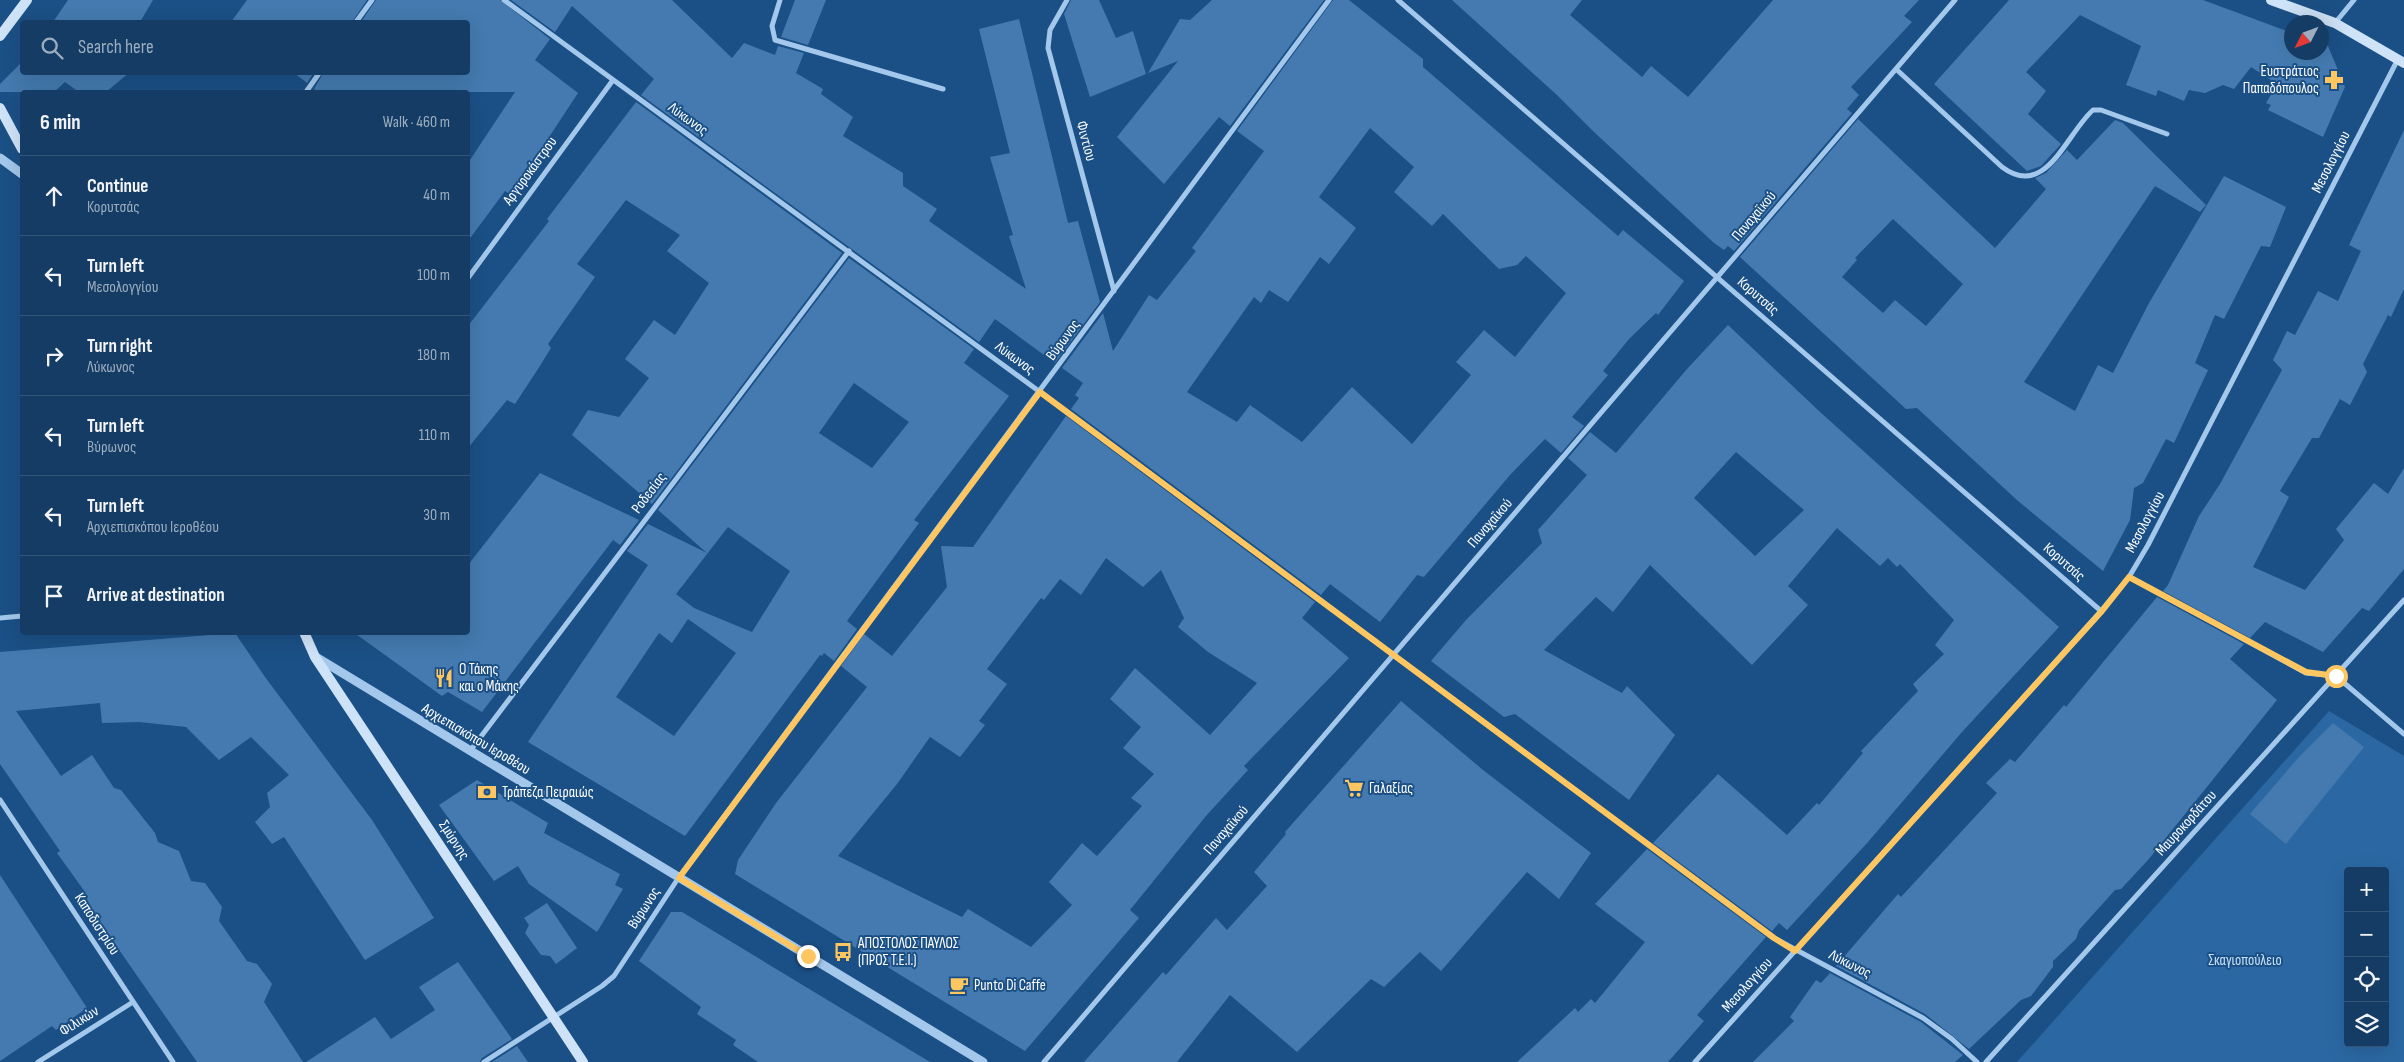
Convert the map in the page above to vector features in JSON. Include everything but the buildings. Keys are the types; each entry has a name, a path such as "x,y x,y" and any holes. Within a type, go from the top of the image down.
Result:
{"main road":[{"path":"0,36 27,0"},
{"path":"2271,0 2335,23 2401,61"},
{"path":"0,108 20,145"},
{"name":"Σμύρνης","path":"305,635 315,657 583,1062"}],"street":[{"path":"357,20 372,0"},
{"name":"Λύκωνος","path":"504,0 1040,392 1774,938 1795,951 1864,984 1923,1018 1952,1039 1977,1062"},
{"path":"780,0 772,26 775,40 943,89"},
{"name":"Φιντίου","path":"1067,0 1050,30 1048,48 1114,291"},
{"name":"Βύρωνος","path":"484,1062 554,1018 614,976 679,878 1329,0"},
{"name":"Κορυτσάς","path":"1398,0 2102,611"},
{"name":"Παναχαϊκού","path":"1044,1062 1955,0"},
{"path":"2335,23 2354,0"},
{"name":"Μεσολογγίου","path":"1695,1062 2102,611 2129,577 2401,61"},
{"path":"1896,69 1996,163 2009,172 2025,178 2037,175 2050,163 2093,110 2101,110 2167,134"},
{"path":"307,90 318,75"},
{"name":"Αργυροκάστρου","path":"470,275 613,80"},
{"path":"0,158 20,173"},
{"name":"Ροδεσίας","path":"470,751 849,251"},
{"path":"2129,577 2306,672 2336,676 2404,734"},
{"name":"Μαυροκορδάτου","path":"1986,1062 2404,600"},
{"path":"0,618 20,616"},
{"name":"Αρχιεπισκόπου Ιεροθέου","path":"315,657 983,1062"},
{"name":"Καποδιστρίου","path":"0,800 173,1062"},
{"name":"Φιλικών","path":"38,1062 133,1002"}],"green space":[{"name":"Σκαγιοπούλειο","path":"2329,711 2404,756 2404,1062 2017,1062"}],"place":[{"name":"Ευστράτιος Παπαδόπουλος","path":"2334,80"},
{"name":"Ο Τάκης και ο Μάκης","path":"444,678"},
{"name":"Γαλαξίας","path":"1354,788"},
{"name":"Τράπεζα Πειραιώς","path":"487,792"},
{"name":"ΑΠΟΣΤΟΛΟΣ ΠΑΥΛΟΣ (ΠΡΟΣ Τ.Ε.Ι.)","path":"843,952"},
{"name":"Punto Di Caffe","path":"959,985"}],"route":[{"path":"808,956 679,878 1040,392 1774,938 1795,951 2102,611 2129,577 2306,672 2336,676"}]}
